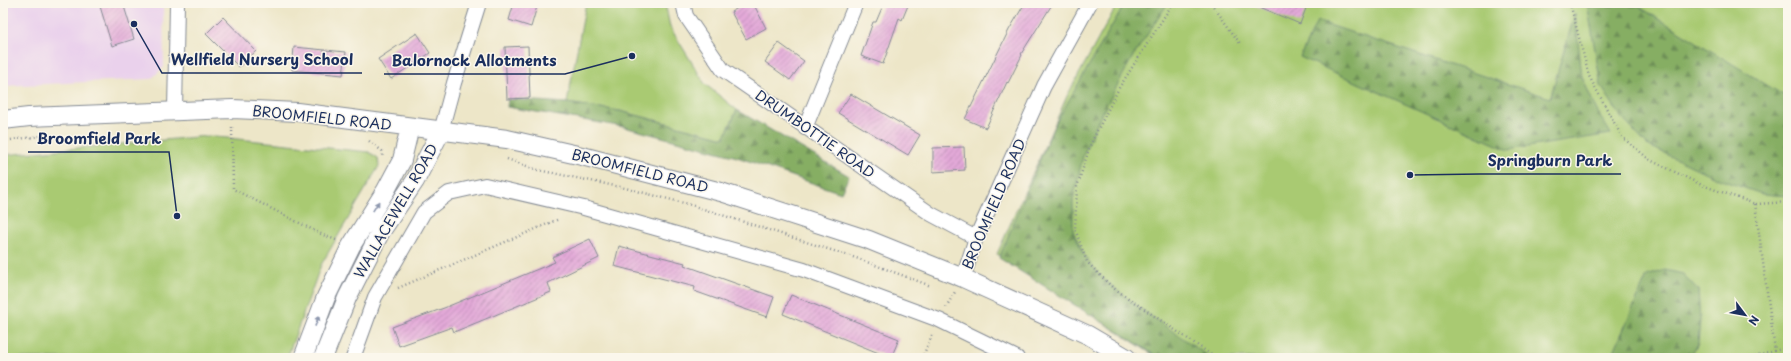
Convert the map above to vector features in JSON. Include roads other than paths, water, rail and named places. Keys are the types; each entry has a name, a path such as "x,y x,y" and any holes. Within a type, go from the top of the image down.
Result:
{"street":[{"path":"175,111 176,3"},
{"path":"441,131 478,3"},
{"name":"DRUMBOTTIE ROAD","path":"683,3 686,16 723,70 805,128 932,214 976,238"},
{"path":"805,128 856,3"},
{"name":"BROOMFIELD ROAD","path":"3,120 29,117 232,109 297,112 507,139 582,156 721,192 869,240 963,278 976,238 1044,86 1090,3"},
{"name":"WALLACEWELL ROAD","path":"303,358 326,297 351,246 386,190 402,160 410,127"},
{"name":"WALLACEWELL ROAD","path":"323,358 347,298 380,233 415,181 441,131"},
{"name":"WALLACEWELL ROAD","path":"353,358 375,297 424,212 449,193 485,186 584,208 804,270 939,320 1016,358"},
{"path":"963,278 1108,353 1127,358"}],"place":[{"name":"Wellfield Nursery School","path":"134,24"},
{"name":"Balornock Allotments","path":"632,56"},
{"name":"Springburn Park","path":"1410,175"},
{"name":"Broomfield Park","path":"177,216"}]}
